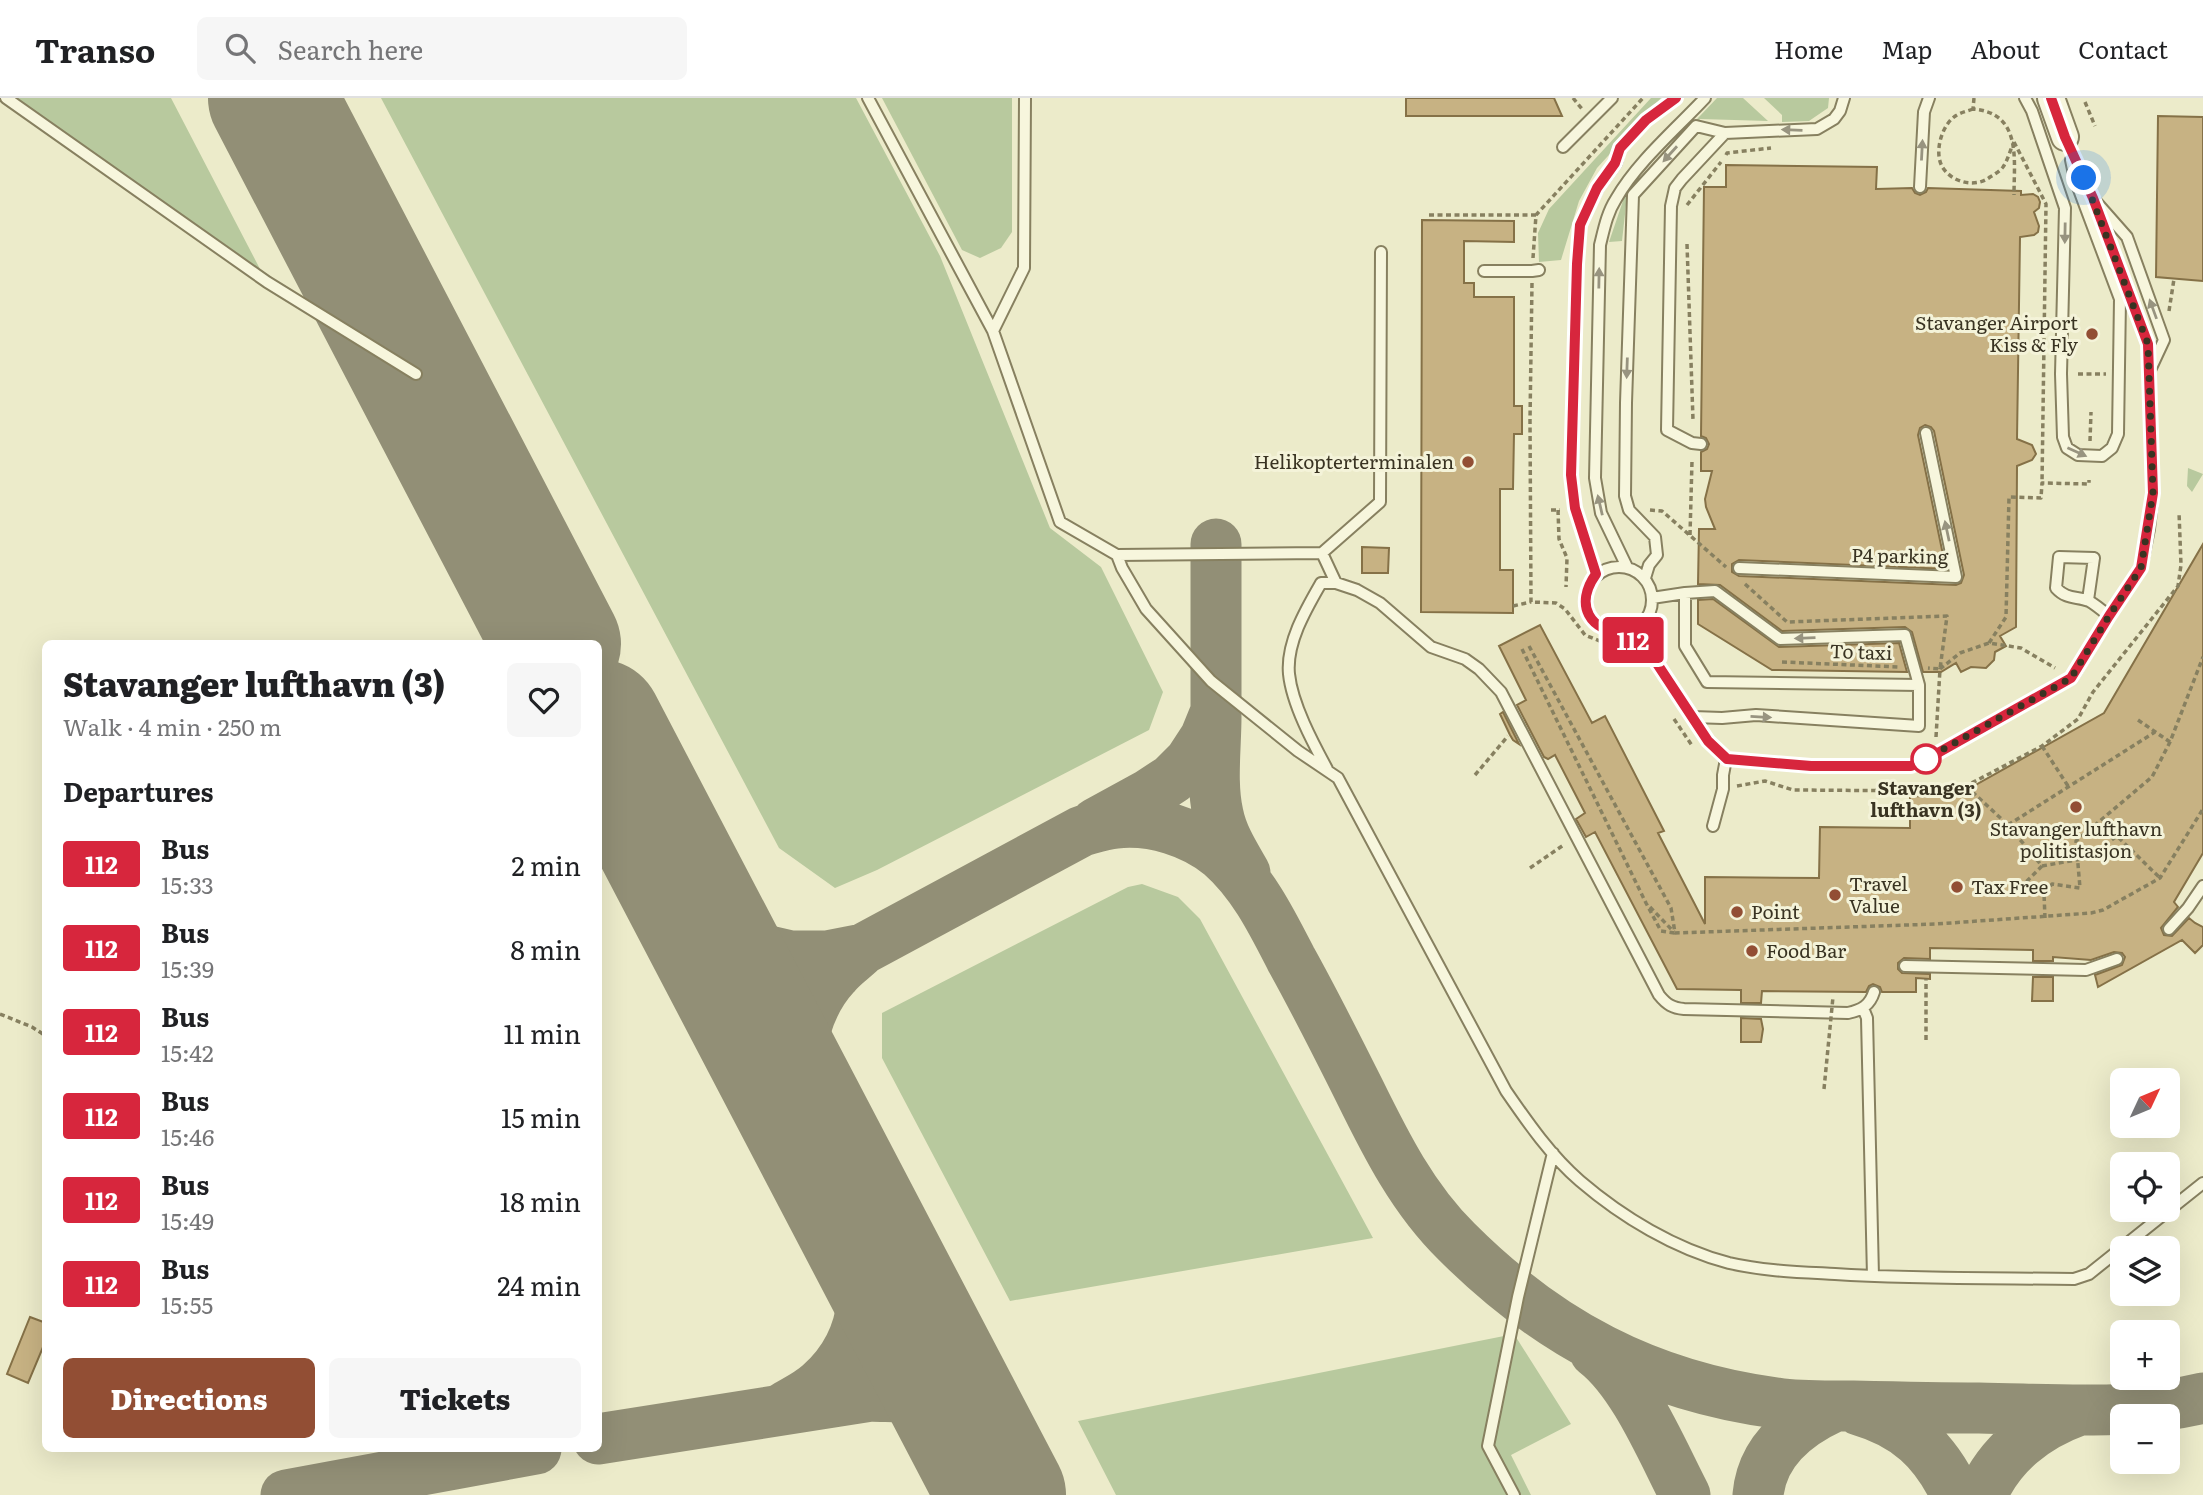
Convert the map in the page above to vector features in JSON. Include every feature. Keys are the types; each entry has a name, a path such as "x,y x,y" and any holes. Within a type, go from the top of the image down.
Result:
{"street":[{"path":"2051,98 2065,137"}],"lane":[{"path":"6,98 267,282 416,374"},
{"path":"869,98 993,331 1060,522 1116,555 1322,553 1380,502 1381,252"},
{"path":"993,331 1024,268 1024,98"},
{"path":"1596,574 1575,508 1571,475 1580,225 1597,188 1615,163 1620,148 1646,120 1676,98"},
{"path":"1627,567 1601,513 1595,478 1600,245 1606,218 1616,199 1638,169 1705,98"},
{"path":"1645,578 1649,565 1657,555 1655,537 1629,510 1625,496 1633,195 1696,126 1725,132 1817,129 1834,119 1844,98"},
{"path":"1920,187 1924,112 1929,98"},
{"path":"2025,98 2032,111 2065,208 2061,374 2063,437 2067,448 2078,455 2102,456 2112,448 2118,434 2120,299 2075,179 2065,137"},
{"path":"1563,147 1609,99"},
{"path":"1701,444 1692,443 1667,430 1671,206 1675,188 1725,132"},
{"path":"1626,633 1654,659 1708,741 1727,759 1811,766 1911,766 2071,678 2141,568 2153,493 2148,344 2093,198 2065,137"},
{"path":"2093,198 2127,237 2164,340 2149,373"},
{"path":"1484,271 1535,270"},
{"name":"P4 parking","path":"1739,568 1956,577 1926,433"},
{"path":"1322,553 1336,583"},
{"path":"1116,555 1146,609 1195,665 1233,700 1338,778 1506,1091 1529,1125 1579,1180 1614,1208 1655,1232 1696,1251 1761,1270 1873,1276 2083,1278 2203,1183"},
{"path":"2088,600 2094,558 2059,558 2056,588 2060,593 2074,599 2088,600 2109,616"},
{"path":"1611,567 1627,567 1645,578 1650,587 1650,613 1640,626 1626,633 1611,632 1597,625 1588,613 1585,599 1588,586 1596,574 1611,567"},
{"path":"1329,772 1312,741 1289,672 1296,634 1321,583 1336,583 1357,590 1380,603 1431,647 1465,659 1502,692 1659,996 1666,1003 1674,1008 1684,1009 1848,1013 1868,1005 1874,992"},
{"path":"1652,598 1715,592 1780,639 1905,635 1919,685 1919,726 1756,715 1693,717"},
{"path":"1685,593 1685,646 1707,682 1919,685"},
{"path":"1713,826 1723,789 1727,759"},
{"path":"2169,929 2203,886"},
{"path":"1905,966 2086,970 2117,958"},
{"path":"1863,1008 1867,1018 1873,1276"},
{"path":"1514,1495 1488,1446 1518,1297 1553,1153"}],"path":[{"path":"1531,602 1530,420 1536,215 1643,98"},
{"path":"1973,109 1974,98"},
{"path":"2085,102 2095,127"},
{"path":"1989,643 2006,617 2009,497 2042,498 2046,204 2006,123 1987,110 1973,109 1948,121 1943,132 1939,159 1951,177 1966,183 1983,183 2002,169 2014,142"},
{"path":"2014,142 2014,195"},
{"path":"1686,207 1727,153 1771,148"},
{"path":"1429,215 1536,215"},
{"path":"1686,234 1693,420"},
{"path":"2168,320 2174,279"},
{"path":"2078,374 2108,374"},
{"path":"2090,441 2091,412"},
{"path":"1522,420 1530,420"},
{"path":"1690,536 1692,461"},
{"path":"2042,484 2089,484 2089,480"},
{"path":"1551,510 1566,509"},
{"path":"1558,510 1559,540 1567,558 1566,587"},
{"path":"2178,586 2181,565 2179,512"},
{"path":"1513,606 1531,602 1556,603 1565,609 1585,635 1621,650"},
{"path":"1936,741 1940,669 1960,653 1989,643 2021,648 2054,668"},
{"path":"1529,646 1671,908 1675,933"},
{"path":"1522,649 1661,931 1675,933 1936,924 2091,913 2103,910 2160,878 2203,809"},
{"path":"2045,918 2043,894 2052,884 2080,888 2076,841 2152,777 2170,742 2203,657"},
{"name":"To taxi","path":"1782,662 1940,669"},
{"path":"1668,710 1695,749"},
{"path":"2138,720 2170,742"},
{"path":"2008,825 2155,732"},
{"path":"1475,775 1510,735"},
{"path":"2042,746 2068,786"},
{"path":"1723,789 1739,785"},
{"path":"1966,786 2008,825 2042,866"},
{"path":"2020,888 2042,866 2087,858 2117,836 2160,878"},
{"path":"1530,868 1566,843"},
{"path":"1646,904 1675,933"},
{"path":"1926,979 1926,1040"},
{"path":"1824,1089 1833,996"},
{"path":"0,1014 42,1033"}],"green space":[{"path":"16,98 171,98 260,269"},
{"path":"381,98 856,98 940,256 1050,528 1101,567 1163,692 1149,730 877,870 835,888 779,848"},
{"path":"882,98 1012,98 1012,232 1001,248 980,258 962,250"},
{"path":"1651,98 1661,98 1597,168 1579,201 1561,260 1539,262 1538,233 1549,209"},
{"path":"1717,98 1743,98 1768,121 1700,119 1627,196 1622,241 1609,242 1625,195"},
{"path":"1764,98 1829,98 1828,108 1809,121 1782,122 1782,115"},
{"path":"2188,468 2203,474 2192,492 2187,486"},
{"path":"1142,884 1178,897 1200,919 1373,1238 1010,1301 882,1058 882,1013 1128,887"},
{"path":"1514,1334 1571,1424 1511,1455 1531,1495 1116,1495 1078,1421"}],"building":[{"path":"1406,98 1554,98 1562,116 1406,116"},
{"path":"2158,116 2203,117 2203,281 2156,277"},
{"path":"1726,165 1877,167 1876,189 1912,188 1920,195 1928,188 2021,191 2021,195 2033,194 2038,197 2039,208 2034,212 2039,226 2038,232 2020,237 2017,439 2032,445 2036,454 2032,460 2017,466 2016,627 2000,636 2006,646 1995,652 1994,660 1986,668 1971,667 1961,672 1956,663 1941,672 1923,672 1912,632 1905,627 1782,631 1720,585 1698,584 1699,529 1715,529 1705,499 1712,471 1701,471 1701,452 1707,449 1709,444 1706,438 1701,436 1704,187 1726,187","holes":["1925,425 1931,427 1964,575 1961,583 1956,585 1739,576 1732,572 1732,564 1739,560 1946,569 1918,435 1920,428"]},
{"name":"Helikopterterminalen","path":"1422,220 1514,221 1514,242 1464,241 1464,283 1474,283 1474,297 1514,297 1514,406 1522,406 1522,434 1514,434 1513,489 1500,489 1500,570 1513,570 1513,613 1421,612"},
{"path":"2203,544 2203,853 2174,902 2178,907 2161,928 2164,935 2172,936 2189,918 2203,927 2203,945 2195,953 2182,940 2098,987 2095,975 2122,965 2125,957 2122,953 2114,952 2091,960 2053,957 2053,961 2033,961 2033,950 1930,948 1930,959 1904,958 1898,963 1898,969 1902,973 1930,974 1930,979 1916,978 1916,992 1882,992 1880,987 1873,984 1866,992 1762,991 1761,1003 1741,1003 1741,990 1677,989 1595,832 1586,837 1576,819 1585,813 1555,755 1548,759 1544,757 1517,705 1526,700 1499,646 1540,625 1592,723 1605,716 1664,831 1658,833 1705,924 1705,877 1819,878 1820,827 1910,828 1910,796 1954,797 2104,713"},
{"path":"1362,547 1389,548 1388,573 1362,573"},
{"path":"1713,599 1779,647 1899,643 1907,672 1772,670 1698,624 1698,600"},
{"path":"1503,712 1519,744 1510,735 1500,714"},
{"path":"2033,977 2053,977 2053,1001 2032,1001"},
{"path":"1741,1018 1761,1019 1761,1042 1741,1042"},
{"path":"30,1317 42,1322 42,1350 28,1383 7,1374"}],"taxiway":[{"path":"1096,823 1172,779 1190,761 1205,738 1216,711 1216,544"},
{"path":"1216,716 1214,778 1218,814 1225,837 1245,873"},
{"path":"677,873 706,910 745,941 765,950 791,956 827,956 863,949 1082,831 1130,822 1172,829 1198,840 1221,855 1252,890 1309,991 1390,1151 1414,1190 1441,1225 1527,1303 1603,1350 1643,1369 1685,1383 1729,1395 1795,1405 2092,1410 2148,1407 2203,1398"},
{"path":"822,1150 801,1087 802,1042 811,1013 826,986 841,968 863,949"},
{"path":"783,1408 816,1388 838,1365 850,1345 858,1323 863,1277 851,1206"},
{"path":"1595,1352 1609,1365 1635,1399 1685,1495"},
{"path":"602,1438 871,1396 910,1398 933,1406 949,1417 976,1444"},
{"path":"1758,1495 1766,1465 1783,1441 1806,1422 1833,1407"},
{"path":"1859,1410 1891,1423 1918,1441 1939,1465 1956,1495"},
{"path":"1982,1495 1999,1467 2020,1443 2047,1425 2077,1411"},
{"path":"286,1495 520,1452"}],"runway":[{"path":"272,98 555,640"},
{"path":"602,731 1002,1495"}],"bus line":[{"name":"112","path":"1676,98 1646,120 1620,148 1615,163 1588,203 1580,225 1571,475 1575,508 1596,574 1588,586 1585,599 1588,613 1597,625 1611,632 1626,633 1654,659 1708,741 1727,759 1811,766 1911,766 2071,678 2141,568 2153,493 2148,344 2093,198 2065,137 2051,98"}],"place":[{"name":"Stavanger Airport Kiss & Fly","path":"2092,334"},
{"name":"Helikopterterminalen","path":"1468,462"},
{"name":"Stavanger lufthavn (3)","path":"1926,759"},
{"name":"Stavanger lufthavn politistasjon","path":"2076,807"},
{"name":"Tax Free","path":"1957,887"},
{"name":"Travel Value","path":"1835,895"},
{"name":"Point","path":"1737,912"},
{"name":"Food Bar","path":"1752,951"}],"route":[{"path":"1926,759 1924,760 2071,678 2141,568 2153,493 2148,344 2084,178"}]}
